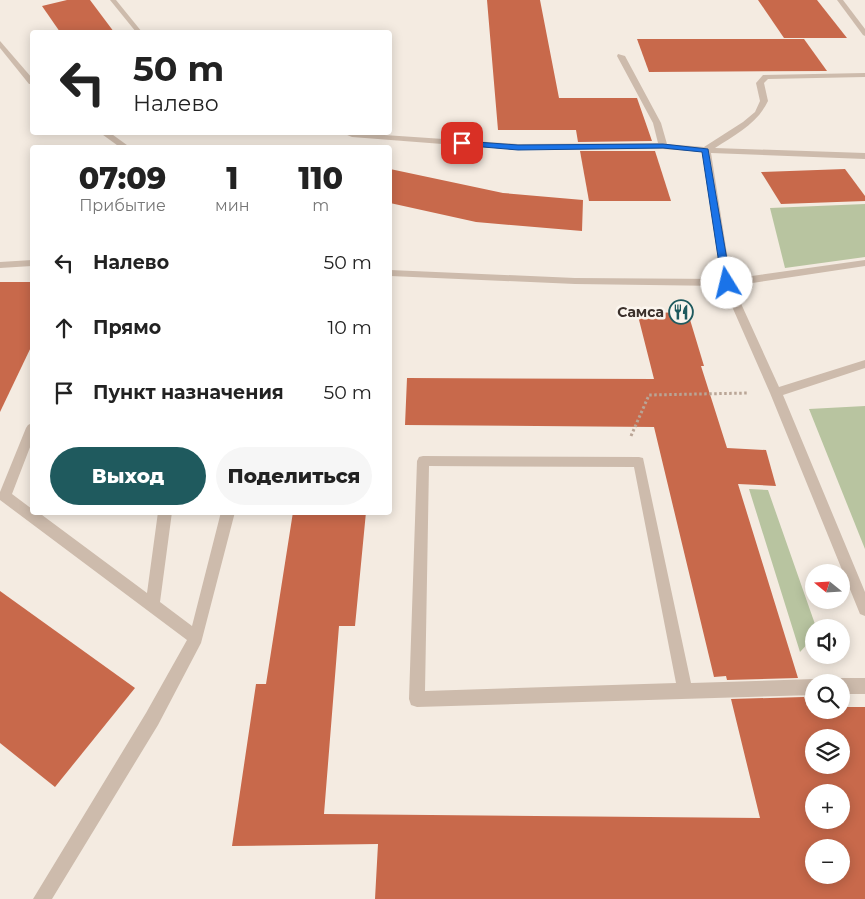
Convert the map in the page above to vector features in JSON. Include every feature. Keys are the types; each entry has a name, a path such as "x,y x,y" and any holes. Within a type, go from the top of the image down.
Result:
{"lane":[{"path":"113,0 137,30"},
{"path":"840,0 865,34"},
{"path":"0,43 30,80"},
{"path":"621,56 658,123 663,146"},
{"path":"706,150 746,124 758,113 764,101 760,83 766,77 865,75"},
{"path":"108,135 122,145"},
{"path":"352,135 518,147 663,146 706,150 865,156"},
{"path":"706,150 727,283 776,393 865,610"},
{"path":"0,265 30,263"},
{"path":"392,273 575,281 727,283 865,263"},
{"path":"776,393 865,364"},
{"path":"30,433 5,496 30,515"},
{"path":"685,691 638,462 423,461 416,699 685,691 805,687"},
{"path":"31,515 196,638"},
{"path":"152,605 165,515"},
{"path":"42,899 152,719 196,638 227,515"},
{"path":"850,686 865,686"}],"path":[{"path":"618,462 649,394 776,393"}],"green space":[{"path":"865,204 865,257 785,268 770,208"},
{"path":"865,406 865,549 809,409"},
{"path":"749,489 768,490 805,596 805,609 810,609 813,619 805,619 805,647 800,652"}],"building":[{"path":"67,0 90,0 112,30 59,30 42,6"},
{"path":"487,0 540,0 559,98 637,98 652,141 578,142 576,130 498,130"},
{"path":"758,0 817,0 847,38 784,38"},
{"path":"637,39 804,39 827,71 649,72"},
{"path":"580,151 655,151 671,201 589,201"},
{"path":"392,169 503,193 583,200 582,231 476,222 392,203"},
{"path":"845,169 865,196 865,201 781,204 761,172"},
{"path":"0,282 30,282 30,349 0,412"},
{"path":"637,312 688,313 704,366 701,366 727,448 766,450 776,486 738,484 798,678 727,680 726,676 714,677 654,427 405,425 407,378 654,379"},
{"path":"293,515 366,515 355,626 339,626 324,814 760,818 731,699 804,697 805,719 850,719 850,707 865,707 865,899 375,899 378,844 232,846 256,684 266,684"},
{"path":"0,591 135,688 55,787 0,743"}],"place":[{"name":"Самса","path":"681,312"}],"route":[{"path":"462,143 518,147 663,146 706,150 727,283"}]}
